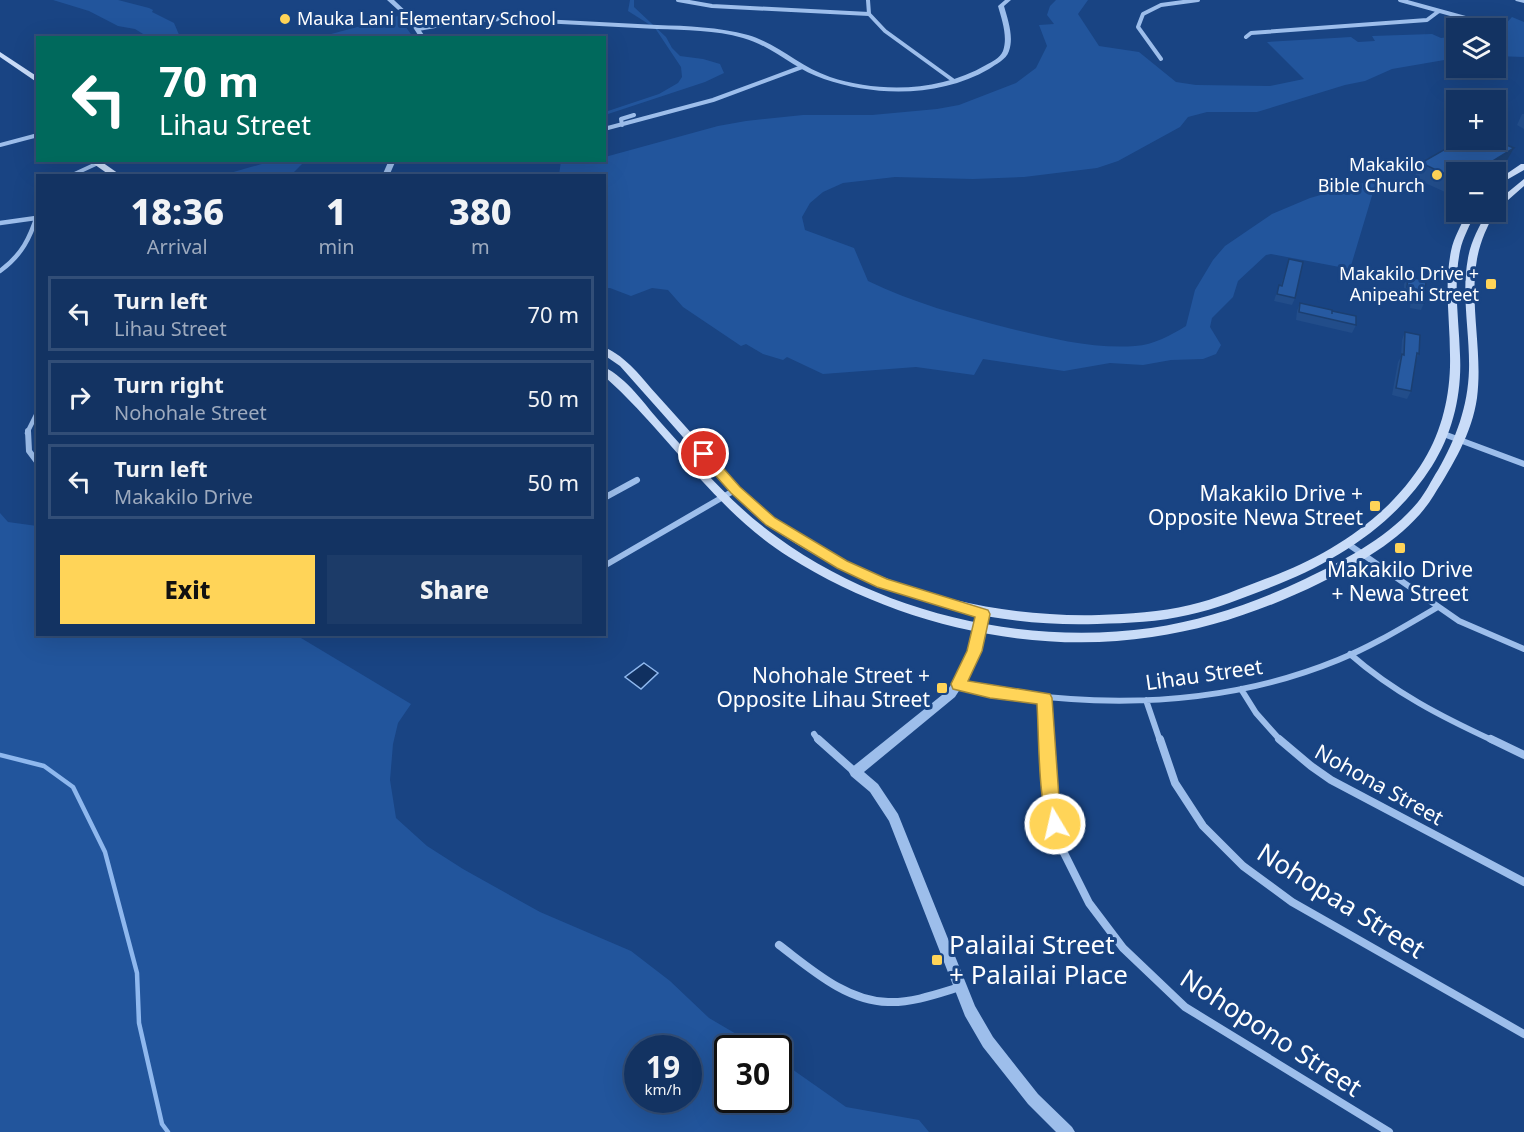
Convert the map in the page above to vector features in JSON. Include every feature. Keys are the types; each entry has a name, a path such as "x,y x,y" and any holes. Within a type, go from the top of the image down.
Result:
{"main road":[{"path":"0,54 36,80"},
{"path":"94,162 115,174"},
{"path":"1506,178 1524,166"},
{"path":"1506,197 1524,182"},
{"path":"606,372 722,497 790,553 829,576 921,613 982,620 1081,621 1139,617 1198,608 1289,574 1348,544 1403,495 1428,463 1441,434 1454,390 1455,251 1468,222"},
{"path":"606,351 624,364 735,490 770,522 842,565 982,620 1030,635 1083,636 1147,633 1235,613 1281,596 1344,566 1381,541 1419,508 1463,433 1472,396 1474,367 1469,284 1471,255 1479,230 1484,222"}],"street":[{"path":"390,0 404,11 422,36"},
{"path":"678,0 712,6 868,14 885,31 954,81"},
{"path":"868,0 868,14"},
{"path":"418,29 464,21 502,19 704,28 765,43 802,67 830,79 887,88 916,88 954,81 987,68 1004,56 1008,48 1001,6 1008,0"},
{"path":"1161,59 1138,27 1143,14 1161,5 1198,0"},
{"path":"1400,0 1465,18"},
{"path":"1518,0 1524,1"},
{"path":"1246,37 1251,33 1427,20 1440,11"},
{"path":"606,129 714,100 802,67"},
{"path":"622,125 621,118 634,115"},
{"path":"0,145 36,136"},
{"path":"73,174 94,162"},
{"path":"0,223 36,215"},
{"path":"0,271 25,248 32,236 36,219"},
{"path":"36,414 26,436 28,449 36,460"},
{"path":"1441,434 1524,464"},
{"path":"606,497 637,480"},
{"path":"606,565 735,490"},
{"path":"1348,544 1438,607 1479,632 1524,649"},
{"name":"Lihau Street","path":"958,684 990,692 1044,698 1146,700 1201,696 1266,684 1324,666 1438,607"},
{"path":"855,772 942,702 958,684 974,651 982,620"},
{"path":"1350,654 1375,677 1396,691 1524,755"},
{"name":"Nohona Street","path":"1240,689 1259,720 1272,734 1319,773 1524,882"},
{"name":"Nohopono Street","path":"1044,698 1055,824 1075,879 1109,933 1157,984 1185,1007 1216,1029 1389,1132"},
{"name":"Nohopaa Street","path":"1146,700 1175,783 1203,826 1243,866 1292,902 1524,1034"},
{"path":"814,734 882,797 894,818 970,1011 1009,1071 1033,1099 1067,1132"},
{"path":"779,945 840,989 873,1001 907,1001 960,987"}],"shaded area":[{"path":"53,0 118,0 149,8 153,10 152,12 174,23 180,36 146,36 135,29 118,26 89,11"},
{"path":"630,0 634,0 634,7 666,37 680,56 720,64 724,73 705,82 606,115 606,112 659,94 678,83 682,77 681,67 655,28 628,11"},
{"path":"1056,0 1088,0 1078,14 1099,46 1139,52 1176,82 1196,85 1270,86 1304,79 1267,42 1351,37 1358,42 1375,41 1372,36 1432,34 1441,38 1446,37 1446,60 1392,69 1365,81 1257,112 1207,112 1188,117 1180,127 1118,161 1097,168 1024,177 973,179 895,177 843,183 823,192 810,203 802,217 805,230 854,248 868,281 902,296 936,308 1055,339 1103,346 1135,346 1156,342 1186,326 1195,290 1213,260 1225,246 1272,214 1310,198 1377,179 1350,269 1271,254 1266,255 1238,281 1233,297 1212,318 1210,327 1221,345 1216,354 1203,359 1171,360 1143,365 1110,363 1064,371 983,359 974,375 916,367 823,374 787,357 783,360 763,354 746,344 741,346 683,307 668,290 652,288 631,296 606,288 606,174 559,174 561,162 606,162 606,157 718,126 746,121 803,115 872,115 959,105 1016,83 1036,68 1047,46 1039,25 1054,24 1047,15 1050,6"},
{"path":"398,16 412,36 324,36"},
{"path":"1512,17 1524,22 1524,57 1506,56 1506,23"},
{"path":"268,162 304,162 292,174 226,174"},
{"path":"0,513 8,522 36,526 36,636 298,636 411,704 398,723 393,744 390,780 396,818 427,846 463,869 540,912 631,951 670,981 709,1018 738,1035 714,1035 714,1113 792,1113 792,1069 846,1107 919,1120 929,1132 0,1132"},
{"path":"644,663 658,673 641,689 625,677"}],"building":[{"path":"1506,145 1514,148 1491,162 1446,162 1446,174 1421,163 1446,149 1470,151 1506,150"},
{"path":"1289,259 1303,262 1295,298 1277,294 1279,285 1282,286"},
{"path":"1408,277 1426,280 1424,303 1414,301 1414,288 1407,287"},
{"path":"1300,303 1356,316 1356,325 1299,312"},
{"path":"1405,332 1420,335 1419,354 1417,353 1411,391 1396,388 1402,354 1404,355"}],"waterway":[{"path":"0,755 44,766 73,787 105,852 137,973 139,1023 162,1124 168,1132"}],"place":[{"name":"Mauka Lani Elementary School","path":"285,19"},
{"name":"Makakilo Bible Church","path":"1437,175"},
{"name":"Makakilo Drive + Anipeahi Street","path":"1491,284"},
{"name":"Makakilo Drive + Opposite Newa Street","path":"1375,506"},
{"name":"Makakilo Drive + Newa Street","path":"1400,548"},
{"name":"Nohohale Street + Opposite Lihau Street","path":"942,688"},
{"name":"Palailai Street + Palailai Place","path":"937,960"}],"route":[{"path":"704,454 735,490 770,522 842,565 882,583 983,614 974,651 958,684 990,692 1044,698 1055,824"}]}
